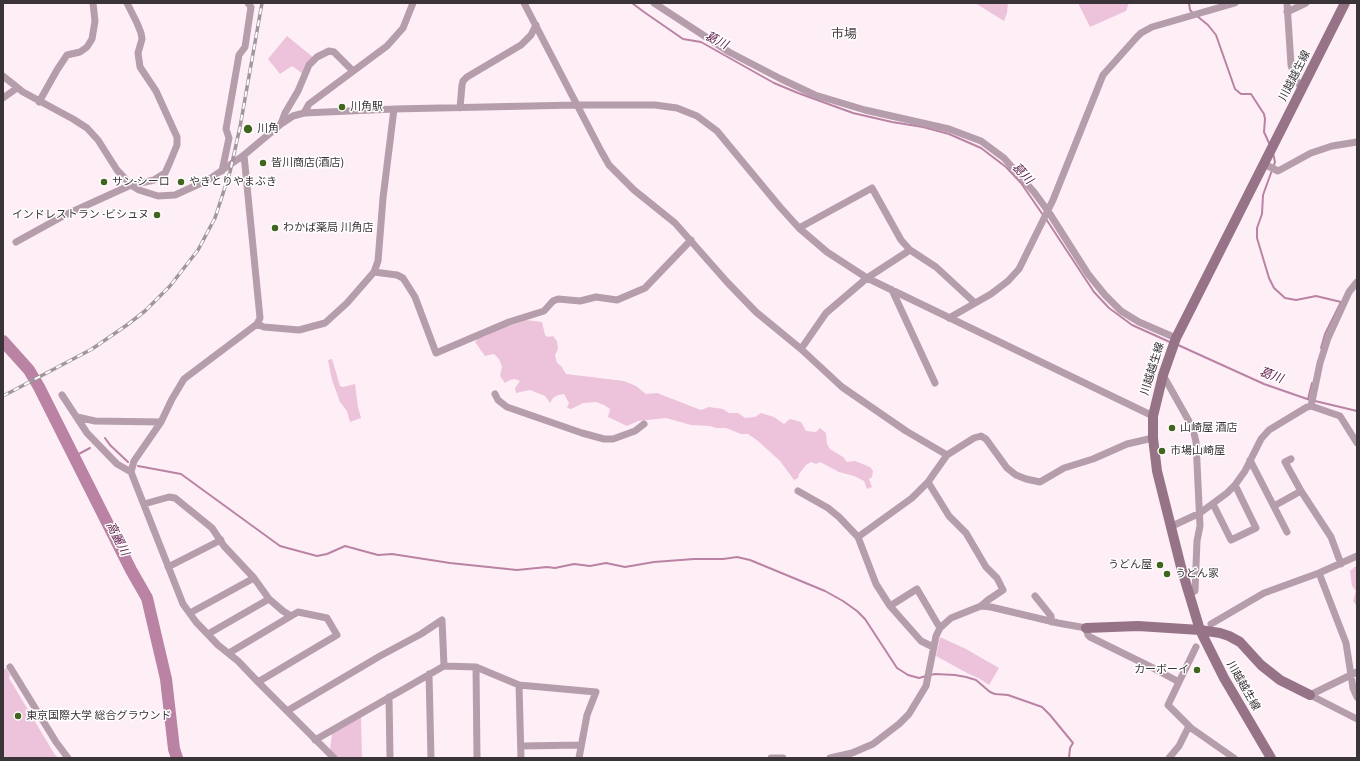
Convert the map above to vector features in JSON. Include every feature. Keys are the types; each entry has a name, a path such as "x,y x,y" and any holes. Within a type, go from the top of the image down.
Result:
{"main road":[{"name":"川越越生線","path":"1271,758 1224,678 1200,630 1188,594 1157,471 1153,438 1153,416 1163,375 1175,341 1345,3"},
{"path":"1086,628 1138,626 1200,630 1229,636 1240,642 1261,665 1280,680 1310,695"}],"street":[{"path":"39,102 67,55 80,52 87,47 92,39 95,21 93,3"},
{"path":"16,242 65,215 130,185 154,180 165,173 175,152 177,137 156,91 140,67 138,53 142,39 141,33 127,3"},
{"path":"222,171 229,138 226,130 239,55 245,47 251,7 248,3"},
{"path":"524,3 576,105 609,165 634,190 675,223 727,282 756,312 801,349 842,387 906,431 947,455"},
{"path":"654,3 729,52 815,95 866,110 949,129 981,141 1004,158 1034,192 1048,211 1088,274 1105,295 1122,311 1175,341"},
{"path":"949,318 1008,281 1019,269 1048,211 1103,75 1136,38 1141,33 1152,27 1235,3"},
{"path":"1287,3 1291,65 1295,78 1302,89"},
{"path":"1287,12 1306,3"},
{"path":"304,113 309,104 387,46 403,28 413,4"},
{"path":"460,108 463,81 467,77 522,45 531,35 536,25"},
{"path":"281,124 285,113 298,91 309,65 317,57 329,52 334,52 353,71"},
{"path":"3,76 17,88 39,102 73,119 87,128 98,140 117,170 130,185 139,190 158,196 175,195 208,180 244,155 281,124 293,116 304,113 394,109 576,105 666,106 677,108 697,116 717,131 799,228 827,252 867,278 1153,416"},
{"path":"3,98 17,88"},
{"path":"257,324 264,327 299,330 325,323 352,298 374,272 378,261 383,198 394,109"},
{"path":"1264,164 1278,171 1311,153 1332,146 1357,142"},
{"path":"244,155 260,318 257,324 184,379 161,422 137,455 131,472 168,567 184,604 190,613 218,645 238,660 314,740 334,758"},
{"path":"799,228 872,188 901,240 910,250 936,266 975,303"},
{"path":"374,272 397,275 403,278 415,297 436,354 509,322 544,311 553,301 558,299 580,301 596,297 617,300 645,288 691,240"},
{"path":"801,349 826,313 867,278 910,250"},
{"path":"1311,406 1320,363 1328,338 1349,292 1357,282"},
{"path":"892,290 935,383"},
{"path":"1163,375 1190,423 1196,442 1200,526 1197,541 1195,591 1188,594"},
{"path":"495,394 498,400 507,407 575,431 604,439 613,440 635,431 644,424"},
{"path":"62,395 87,433 117,464 131,472"},
{"path":"1170,527 1200,513 1227,493 1245,471 1261,439 1269,430 1307,407 1311,406 1340,416 1357,443"},
{"path":"77,417 95,421 161,422"},
{"path":"858,537 912,498 928,482 947,455 974,438 982,436 986,439 1007,468 1026,480 1040,482 1064,468 1093,459 1127,444 1153,438"},
{"path":"1291,459 1285,462 1301,491 1330,537 1342,564"},
{"path":"1250,460 1287,532"},
{"path":"830,758 852,753 873,744 900,724 909,714 926,686 933,647 940,628 951,618 982,606 1003,590 997,578 986,567 966,533 949,516 928,482"},
{"path":"1212,504 1230,540 1256,528 1235,485"},
{"path":"798,491 828,508 858,537 876,584 890,606 921,641 933,647"},
{"path":"1274,506 1301,491"},
{"path":"144,504 169,497 175,498 212,528 229,551 254,578 269,599 291,616"},
{"path":"168,567 221,540"},
{"path":"1211,624 1264,593 1320,573 1357,556"},
{"path":"1320,573 1346,643 1354,673 1353,688 1357,697"},
{"path":"190,613 254,578"},
{"path":"890,606 917,589 940,628"},
{"path":"1035,596 1051,616 1052,622"},
{"path":"208,634 269,599"},
{"path":"982,606 1086,628 1090,637 1179,682"},
{"path":"229,653 298,612 327,618 337,635 258,682"},
{"path":"287,711 380,656 421,634 442,620 444,666"},
{"path":"1196,647 1168,705 1189,726 1234,758"},
{"path":"314,740 444,666 476,667 519,684 596,692 587,715 579,758"},
{"path":"10,667 56,742 68,758"},
{"path":"476,667 477,758"},
{"path":"1310,695 1354,673"},
{"path":"429,674 431,758"},
{"path":"519,684 521,758"},
{"path":"1310,695 1357,719"},
{"path":"389,697 390,758"},
{"path":"1169,758 1179,746 1189,726"},
{"path":"521,746 581,745"},
{"path":"770,758 783,758"}],"shaded area":[{"path":"975,3 1008,3 1004,21"},
{"path":"1078,3 1129,3 1126,11 1090,27"},
{"path":"287,36 314,58 303,74 292,66 280,74 268,59"},
{"path":"526,320 542,322 545,335 548,337 553,336 557,341 558,349 555,355 557,363 566,374 624,381 636,386 646,394 657,393 701,410 709,407 723,409 729,413 738,413 745,418 755,417 761,413 774,417 784,424 790,419 801,422 806,431 816,432 820,428 826,433 827,444 830,449 843,457 847,462 855,461 870,467 873,471 872,477 869,479 872,487 867,489 864,481 854,476 839,472 820,462 816,464 811,462 806,465 799,474 798,478 794,480 780,461 758,441 748,434 741,434 726,428 691,425 666,418 638,421 627,426 608,417 610,409 596,402 583,403 571,409 567,408 569,403 564,394 553,398 550,403 545,396 530,390 516,393 515,388 520,381 515,379 505,383 500,376 502,367 499,359 494,354 485,356 475,342 478,338 486,336 493,331"},
{"path":"332,359 340,386 343,387 355,384 361,418 350,422 347,411 340,402 332,380 328,360"},
{"path":"1357,565 1356,605 1353,601 1356,591 1352,586 1350,571"},
{"path":"940,637 966,649 999,668 989,685 936,656"},
{"name":"東京国際大学 総合グラウンド","path":"6,668 10,675 9,678 55,755 59,758 3,758 3,670"},
{"path":"361,716 362,758 338,758 330,750 332,733"}],"waterway":[{"name":"葛川","path":"632,3 683,39 701,42 774,83 798,93 853,113 923,127 949,134 981,148 1006,167 1021,183 1043,215"},
{"path":"1189,3 1190,10 1192,12"},
{"path":"1197,16 1208,25 1216,35 1235,89 1241,94 1251,94 1264,114 1264,132 1269,143"},
{"path":"1273,153 1275,162 1263,195 1262,214 1257,228 1257,238 1269,278 1274,288 1285,298 1296,300 1316,296 1341,302 1325,334 1321,348"},
{"name":"葛川","path":"1046,219 1094,292 1109,308 1132,325 1172,343"},
{"name":"高麗川","path":"3,341 29,370 39,387 131,570 147,598 166,679 174,749 177,758"},
{"name":"葛川","path":"1178,345 1264,384 1310,400"},
{"path":"1308,399 1312,383"},
{"name":"葛川","path":"1315,401 1357,411"},
{"path":"105,438 110,445 128,462"},
{"path":"75,456 90,448"},
{"path":"138,466 181,474 280,546 317,556 327,554 345,546 378,555 392,554 450,563 517,570 547,567 555,568 574,564 590,566 606,563 625,567 654,562 737,557 750,560 825,591 843,601 865,619 897,668 908,675 919,678 926,676"},
{"path":"930,675 955,675 966,677 976,680 990,692 995,694 1008,695 1042,707 1073,743 1070,748 1069,758"}],"railway":[{"path":"3,396 92,349 127,325 145,311 170,286 198,250 215,218 230,172 240,127 262,3"}],"place":[{"name":"川角駅","path":"342,107"},
{"name":"川角","path":"248,129"},
{"name":"皆川商店(酒店)","path":"263,163"},
{"name":"サン-シーロ","path":"104,182"},
{"name":"やきとりやまぶき","path":"181,182"},
{"name":"インドレストラン -ビシュヌ","path":"157,215"},
{"name":"わかば薬局 川角店","path":"275,228"},
{"name":"山崎屋 酒店","path":"1172,428"},
{"name":"市場山崎屋","path":"1162,451"},
{"name":"うどん屋","path":"1160,565"},
{"name":"うどん家","path":"1167,574"},
{"name":"カーボーイ","path":"1197,670"},
{"name":"東京国際大学 総合グラウンド","path":"18,716"}],"district":[{"name":"市場","path":"844,35"}]}
